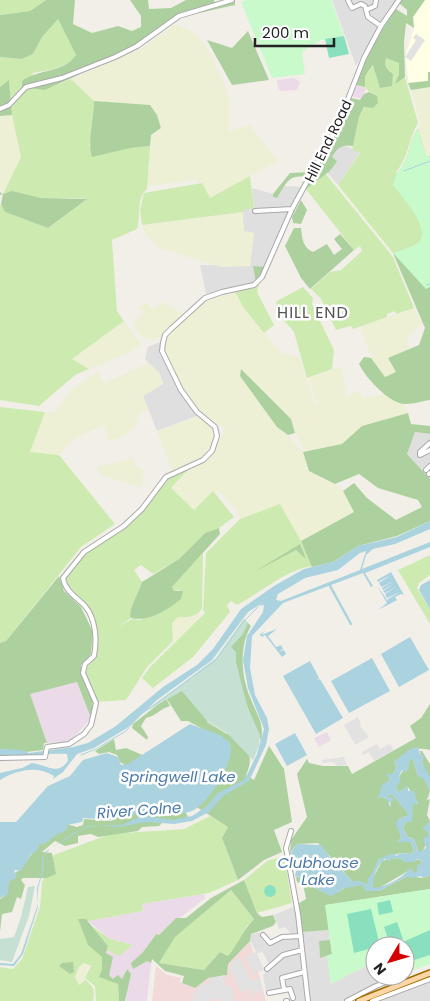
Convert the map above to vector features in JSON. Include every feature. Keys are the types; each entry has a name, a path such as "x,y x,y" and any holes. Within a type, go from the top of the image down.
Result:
{"main road":[{"path":"415,980 430,973"},
{"path":"359,1001 388,986"}],"street":[{"path":"0,109 9,105 26,87 62,78 123,53 144,42 172,20 218,2 232,0"},
{"path":"348,0 352,8 360,4 365,6 368,17 381,26"},
{"path":"366,10 375,6 376,0"},
{"name":"Hill End Road","path":"0,758 18,759 47,755 46,749 48,746 69,744 84,734 91,725 96,702 83,673 85,664 94,656 96,633 87,608 68,590 64,582 65,575 84,552 124,526 142,509 166,477 203,460 212,451 217,436 215,427 197,412 181,390 162,352 165,336 205,298 257,282 272,258 292,209 338,125 364,58 381,26 399,0"},
{"path":"254,211 292,209"},
{"path":"430,444 420,455 430,450"},
{"path":"426,470 430,466"},
{"path":"291,831 286,848 308,1001"},
{"path":"263,935 270,944 282,937 300,936"},
{"path":"267,969 282,955 302,950"},
{"path":"284,989 282,978 304,972"},
{"path":"415,981 430,979"},
{"path":"347,1001 376,986"},
{"path":"372,1001 404,986"},
{"path":"269,993 291,989 293,998"}],"shaded area":[{"path":"332,0 396,0 380,22 356,66"},
{"path":"425,0 430,0 430,75 428,81 409,83 405,57 414,28 413,17"},
{"path":"175,24 195,33 210,52 227,90 229,101 228,131 250,125 278,161 210,198 202,183 196,180 147,186 151,135 161,127 157,115 150,105 94,101 71,79 142,48"},
{"path":"416,34 425,40 411,61 405,57 416,40 413,38"},
{"path":"294,78 300,82 297,90 281,91 278,88 277,80"},
{"path":"356,85 366,88 362,99 352,96"},
{"path":"430,87 430,156 426,157 418,129 421,124 411,90"},
{"path":"12,115 21,157 4,192 0,189 0,116"},
{"path":"333,141 360,152 338,185 320,164"},
{"path":"284,186 303,187 288,214 265,269 253,283 206,294 200,265 250,266 253,233 244,232 242,210 254,208 252,188 273,194 273,197 277,198"},
{"path":"243,212 244,231 254,233 250,266 222,267 159,248 147,237 142,225"},
{"path":"224,292 235,293 243,307 280,352 300,358 314,404 317,403 309,378 341,366 347,396 360,391 362,398 384,394 404,405 408,413 362,426 342,444 305,451 295,433 291,419 241,369 277,427 288,435 303,452 309,471 335,484 343,491 354,512 301,541 280,504 240,519 235,508 219,492 213,491 194,510 171,488 187,471 214,451 226,428 207,417 190,401 164,353 166,338 187,315 209,298"},
{"path":"148,302 152,309 163,302 182,313 164,335 154,339 144,338 136,331 134,321 143,314 138,308"},
{"path":"414,308 422,324 407,337 409,349 388,358 397,372 385,378 371,358 360,326"},
{"path":"124,321 141,344 131,352 89,369 72,359"},
{"path":"160,342 160,355 169,366 184,399 197,416 157,431 143,396 163,384 159,373 145,359 148,347"},
{"path":"149,363 159,373 163,384 143,396 148,409 137,415 137,424 124,436 109,441 104,425 74,439 59,455 29,453 45,412 55,412 70,391 98,371 104,383"},
{"path":"199,416 210,426 214,439 211,447 203,457 172,470 157,431"},
{"path":"415,432 430,434 430,479 407,454"},
{"path":"133,458 136,466 145,471 140,487 101,475 97,467"},
{"path":"200,612 197,621 176,642 173,641 172,623 178,617 187,618"},
{"path":"244,619 248,623 243,634 231,647 236,652 236,662 248,709 260,735 259,746 253,760 227,733 208,722 182,691 143,713 216,658"},
{"path":"77,682 91,718 70,742 47,743 29,694"},
{"path":"358,717 360,726 369,737 355,745 344,725"},
{"path":"327,732 331,740 319,747 314,738"},
{"path":"377,744 380,749 390,744 394,750 374,761 369,752 363,755 362,752"},
{"path":"344,757 347,765 338,766 332,762 323,763 322,760"},
{"path":"35,886 29,916 12,962 0,960 0,939 14,937 28,887"},
{"path":"204,894 205,898 180,918 176,918 159,935 155,934 143,952 131,963 147,961 151,963 147,1001 126,1001 128,980 131,974 126,969 122,980 113,979 108,975 112,957 106,953 107,950 119,956 133,945 110,939 88,921 143,911 142,904"},
{"path":"295,906 299,934 292,935 285,927 279,929 274,915"},
{"path":"329,930 330,940 319,942 320,957 327,956 331,984 365,966 365,986 372,986 345,1001 310,1001 302,932"},
{"path":"259,932 264,942 269,945 283,938 297,937 300,948 282,952 269,964 262,951 257,954 249,938 250,935"},
{"path":"250,941 266,1001 152,1001 156,966 167,975 182,978 179,982 195,988 208,978 227,975 228,964"},
{"path":"256,952 264,969 260,972 257,970 252,976 252,970 246,957"},
{"path":"300,952 301,970 298,971 302,973 306,1001 288,1001 294,998 291,987 266,992 263,975 283,956"},
{"path":"240,958 252,982 260,976 262,990 251,994 250,989 241,992 229,968 233,964 232,962"},
{"path":"83,963 91,965 87,969 85,980 79,985 71,974 72,968"},
{"path":"225,975 225,986 231,986 234,1001 220,1001 213,998 208,1001 194,1001 193,995 202,984 210,983 210,978"},
{"path":"430,981 430,1001 376,1001"}],"green space":[{"path":"0,0 46,0 30,11 0,15"},
{"path":"46,0 75,0 73,24 92,33 118,26 132,31 141,27 141,16 130,0 148,0 149,9 171,8 186,0 214,0 215,3 235,0 235,5 172,19 139,44 92,65 78,75 45,90 22,87 22,81 36,74 58,68 76,55 58,19 42,37 33,54 22,59 0,57 0,15 30,11"},
{"path":"247,0 331,0 344,36 321,40 302,52 305,74 272,78 241,2"},
{"path":"402,0 425,0 413,17 414,28 406,23 404,42 405,77 395,84 399,74 399,63 386,58 386,67 393,74 392,86 380,88 373,65 365,76 365,87 356,85 373,46 396,9 407,16 407,10 399,3"},
{"path":"58,18 76,55 62,66 32,73 45,90 71,79 94,101 93,131 89,146 130,148 150,146 147,189 141,197 137,229 112,240 117,311 124,321 72,359 89,369 75,375 39,406 0,400 0,205 4,207 5,212 48,228 87,199 42,198 13,192 3,194 21,157 12,115 9,81 0,87 0,57 22,59 33,54 42,37"},
{"path":"248,31 269,80 232,85 207,40 232,48"},
{"path":"344,36 349,54 329,58 325,39"},
{"path":"386,58 399,63 399,74 396,83 405,77 418,123 404,160 396,172 419,218 421,236 416,244 393,253 338,185 360,153 352,150 359,117 373,93 369,92 365,87 365,76 374,65 393,74 386,67"},
{"path":"428,72 430,72 430,87 411,90 408,83 428,81"},
{"path":"9,80 12,115 0,116 0,87"},
{"path":"369,92 377,96 378,103 373,108 364,107 359,117 353,146 346,145 338,149 332,157 337,161 330,171 306,189 312,178 298,176 287,182 277,198 273,197 273,194 290,173 310,172 341,123 351,98 360,100 364,94"},
{"path":"94,101 150,105 157,115 161,128 151,135 150,146 130,148 92,157 90,137"},
{"path":"418,129 426,157 430,156 430,400 406,404 393,400 386,395 372,383 359,364 364,357 371,358 385,377 396,372 388,358 419,345 425,328 393,253 416,244 421,236 421,228 414,212 393,186 395,177 405,162 413,137"},
{"path":"418,129 426,157 430,156 430,287 426,289 393,253 416,244 421,236 421,228 414,212 393,186 395,177 405,162"},
{"path":"325,173 393,257 414,308 396,314 395,311 387,314 387,317 353,329 351,326 336,330 321,299 311,289 330,272 341,270 362,251 360,246 354,250 306,189"},
{"path":"250,176 254,208 243,210 243,212 142,225 140,210 144,193 202,183 210,198"},
{"path":"12,191 41,198 87,199 48,228 5,212 1,204 3,194"},
{"path":"301,200 307,210 301,224 293,223 292,217"},
{"path":"294,228 301,228 305,245 313,252 327,244 334,255 342,249 334,239 340,234 354,250 310,289 301,278 285,246"},
{"path":"253,266 265,267 256,283"},
{"path":"259,284 257,292 274,325 264,333 243,307 235,292 254,288"},
{"path":"303,287 313,298 312,304 334,350 332,369 307,378 294,332 275,310 277,301"},
{"path":"241,369 291,419 295,433 288,435 277,427 240,376"},
{"path":"0,407 45,412 30,452 59,455 115,524 81,547 6,641 0,643"},
{"path":"408,413 411,424 430,426 430,434 415,432 407,454 430,479 430,521 397,536 358,546 333,562 312,567 301,541 354,512 343,491 354,483 367,498 396,520 422,507 418,500 378,488 359,474 335,484 309,471 303,452 342,444 362,426"},
{"path":"185,468 187,471 171,488 194,510 213,491 234,517 219,528 205,533 179,559 153,574 141,565 134,570 142,582 132,606 131,618 118,627 132,619 140,620 180,590 174,591 172,587 203,553 202,608 195,615 178,617 172,623 173,641 147,667 126,700 95,702 82,674 95,657 95,635 89,615 83,606 69,593 64,576 83,554 126,525 165,480"},
{"path":"280,504 301,541 312,566 282,577 237,605 231,601 227,605 230,612 193,657 153,688 142,678 150,667 205,613 203,610 206,553 240,519"},
{"path":"219,528 220,534 172,587 174,591 183,591 181,599 157,615 138,619 131,618 132,606 142,582 179,559 205,533"},
{"path":"300,544 306,559 296,550 254,572"},
{"path":"430,555 430,575 419,583 417,588 430,609 430,624 398,570"},
{"path":"59,576 64,591 81,607 93,632 91,654 81,665 84,679 91,695 93,709 91,718 77,682 30,694 47,743 44,743 43,750 26,752 0,749 0,643 6,641"},
{"path":"244,619 251,626 243,652 243,671 247,689 261,724 261,741 224,648"},
{"path":"184,686 215,707 207,722 227,734 235,730 243,741 250,756 246,775 254,780 269,746 284,769 292,822 274,830 282,852 264,860 238,880 222,838 228,827 195,806 227,742 188,721 181,721 167,699"},
{"path":"166,698 170,706 146,718 141,726 148,737 147,740 132,728 133,724"},
{"path":"430,704 430,750 414,749 394,762 397,767 379,798 383,797 388,800 388,804 391,807 390,801 385,797 392,794 407,812 407,816 398,819 401,837 398,842 411,842 414,851 410,854 401,853 379,859 367,885 352,881 318,843 297,844 290,853 291,840 307,817 297,774 307,759 309,763 323,766 348,766 352,774 416,738 410,726 421,718"},
{"path":"114,739 116,750 126,748 145,756 128,767 120,762 117,755 109,752 99,754 95,751"},
{"path":"420,751 422,751 430,764 430,777 424,771"},
{"path":"410,759 413,760 418,776 424,778 430,791 427,800 430,799 427,815 430,821 426,826 429,836 423,851 418,851 414,839 408,837 403,828 406,822 409,822 413,802 418,804 408,787 399,792 396,788 399,777"},
{"path":"151,811 167,816 185,811 188,817 175,821 164,821 159,826 142,827 138,831 98,837 91,834 78,836 78,843 65,846 55,841 42,852 52,853 56,874 47,878 23,878 21,880 25,885 21,899 17,897 12,912 2,914 0,932 0,899 7,894 8,881 16,874 14,873 20,870 39,844 66,824 77,827 83,825 84,819 112,821 117,814"},
{"path":"210,816 228,827 222,838 238,880 209,893 142,904 143,911 88,921 97,952 102,956 105,973 118,984 119,1001 96,1001 95,986 85,978 91,966 84,963 79,967 75,977 79,985 85,980 90,984 94,992 93,1001 0,1001 0,967 13,969 22,959 40,907 42,882 54,855 110,834 184,829"},
{"path":"284,856 292,903 257,913 244,880 267,861"},
{"path":"392,858 420,860 422,864 414,874 408,871 379,888 373,888 373,878 382,861"},
{"path":"430,875 430,889 326,905 329,930 302,932 299,903 306,899 303,884 297,882 296,877 303,878 307,883 324,892 336,893 353,884 365,885 379,891 408,876 423,878"},
{"path":"244,880 257,913 262,917 273,915 276,922 273,926 251,934 250,941 228,964 227,975 208,978 195,988 182,983 184,976 165,971 152,959 151,963 147,961 133,969 131,963 143,952 156,934 159,935 176,918 186,918 211,898","holes":["231,890 254,919 228,956 220,952 204,970 159,963 175,937"]},
{"path":"268,885 272,885 276,891 272,897 268,897 264,893 264,889"},
{"path":"430,889 430,964 415,969 415,936 365,936 365,966 331,984 327,956 332,954 325,905"},
{"path":"231,890 254,919 246,927 241,941 228,956 220,952 204,970 159,963 174,937"},
{"path":"390,900 393,912 379,915 377,903"},
{"path":"371,909 378,936 365,936 365,950 354,953 347,914"},
{"path":"78,919 86,919 108,946 106,953 113,957 109,975 113,979 118,975 122,979 127,969 131,974 125,1001 119,1001 118,984 99,977 102,969 102,957 88,945"},
{"path":"397,922 402,936 387,936 384,927"},
{"path":"92,926 110,939 133,945 119,956 107,950 108,946"},
{"path":"430,930 430,955 415,960 415,937"},
{"path":"330,940 332,954 320,958 319,941"},
{"path":"73,962 74,972 70,974 59,966 62,963"}],"water":[{"name":"Springwell Lake","path":"430,521 430,529 395,544 373,549 366,555 362,569 430,542 430,547 365,573 373,586 371,587 363,573 283,603 252,636 250,668 252,679 255,695 267,718 269,729 266,745 249,781 223,796 209,812 192,821 174,824 147,822 118,827 101,826 122,825 143,815 119,814 111,820 83,818 82,822 67,825 68,828 62,833 59,833 44,844 39,844 37,851 31,854 21,871 15,870 14,873 17,874 15,879 9,881 8,894 0,898 0,822 16,822 48,786 70,776 83,760 107,753 118,757 121,765 128,764 190,724 220,735 230,743 229,760 220,781 206,800 192,811 144,816 173,820 192,816 207,806 218,793 244,780 257,754 264,729 248,688 243,660 247,636 263,612 264,605 248,612 212,660 157,700 127,728 94,748 77,754 63,772 53,779 54,776 47,773 27,770 0,780 0,773 22,768 32,763 56,769 60,768 68,761 67,754 0,755 0,749 22,750 29,753 88,743 116,726 163,687 197,665 213,649 241,609 274,586 304,569 333,562 358,546 397,537","holes":["366,551 360,570 281,601 276,600 278,594 305,578 338,570 360,553"]},
{"path":"391,572 404,595 401,594 395,597 397,600 378,610 387,603 377,586 388,601 388,599 400,592 387,598 385,594 397,586 385,593 383,591 395,583 383,590 382,588 394,581 382,587 379,583 391,575 378,582 377,580"},
{"path":"430,580 430,609 419,590 421,585"},
{"path":"277,629 268,636 276,647 281,645 283,649 279,652 284,650 286,654 282,657 265,635 262,637 260,635 265,631 261,635"},
{"path":"410,637 429,670 399,687 381,654"},
{"path":"372,658 390,691 349,713 331,681"},
{"path":"310,661 319,678 317,680 320,679 343,718 316,734 283,676"},
{"path":"295,733 307,755 287,766 275,744"},
{"name":"Clubhouse Lake","path":"418,747 420,754 424,756 422,763 430,777 430,791 424,779 418,776 413,760 410,759 408,770 405,772 402,770 399,776 401,780 396,788 399,792 408,786 408,791 414,791 418,805 413,803 412,822 406,822 403,828 408,837 414,839 418,851 423,851 426,847 423,839 428,836 428,831 422,829 430,821 430,875 423,878 421,876 411,878 408,876 379,891 366,891 362,885 345,888 331,896 295,876 297,867 293,863 302,861 294,859 290,854 297,844 321,845 352,881 360,881 367,885 368,878 371,876 379,859 393,853 396,856 401,853 410,854 414,851 411,842 398,842 401,837 396,824 398,819 407,816 407,812 392,794 386,797 392,797 394,801 389,803 393,810 388,804 388,800 383,797 378,799 382,785 390,780 386,774 393,774 397,767 394,762 410,749","holes":["392,858 401,859 404,862 414,862 417,859 422,864 417,865 417,872 414,873 412,869 409,869 393,882 373,888 379,865 385,859 389,861"]},
{"path":"81,830 52,848 75,832"},
{"path":"52,848 44,855 43,872 38,888 38,904 37,888 42,872 42,859 45,852"},
{"path":"38,904 23,954 14,966 0,965 0,963 13,964 21,954"}],"waterway":[{"path":"404,171 430,161"},
{"path":"329,584 351,624"},
{"path":"81,755 96,749 126,731 140,715 216,660 243,622 258,607"}],"district":[{"name":"HILL END","path":"313,312"}],"water label":[{"name":"River Colne","path":"139,810"}]}
